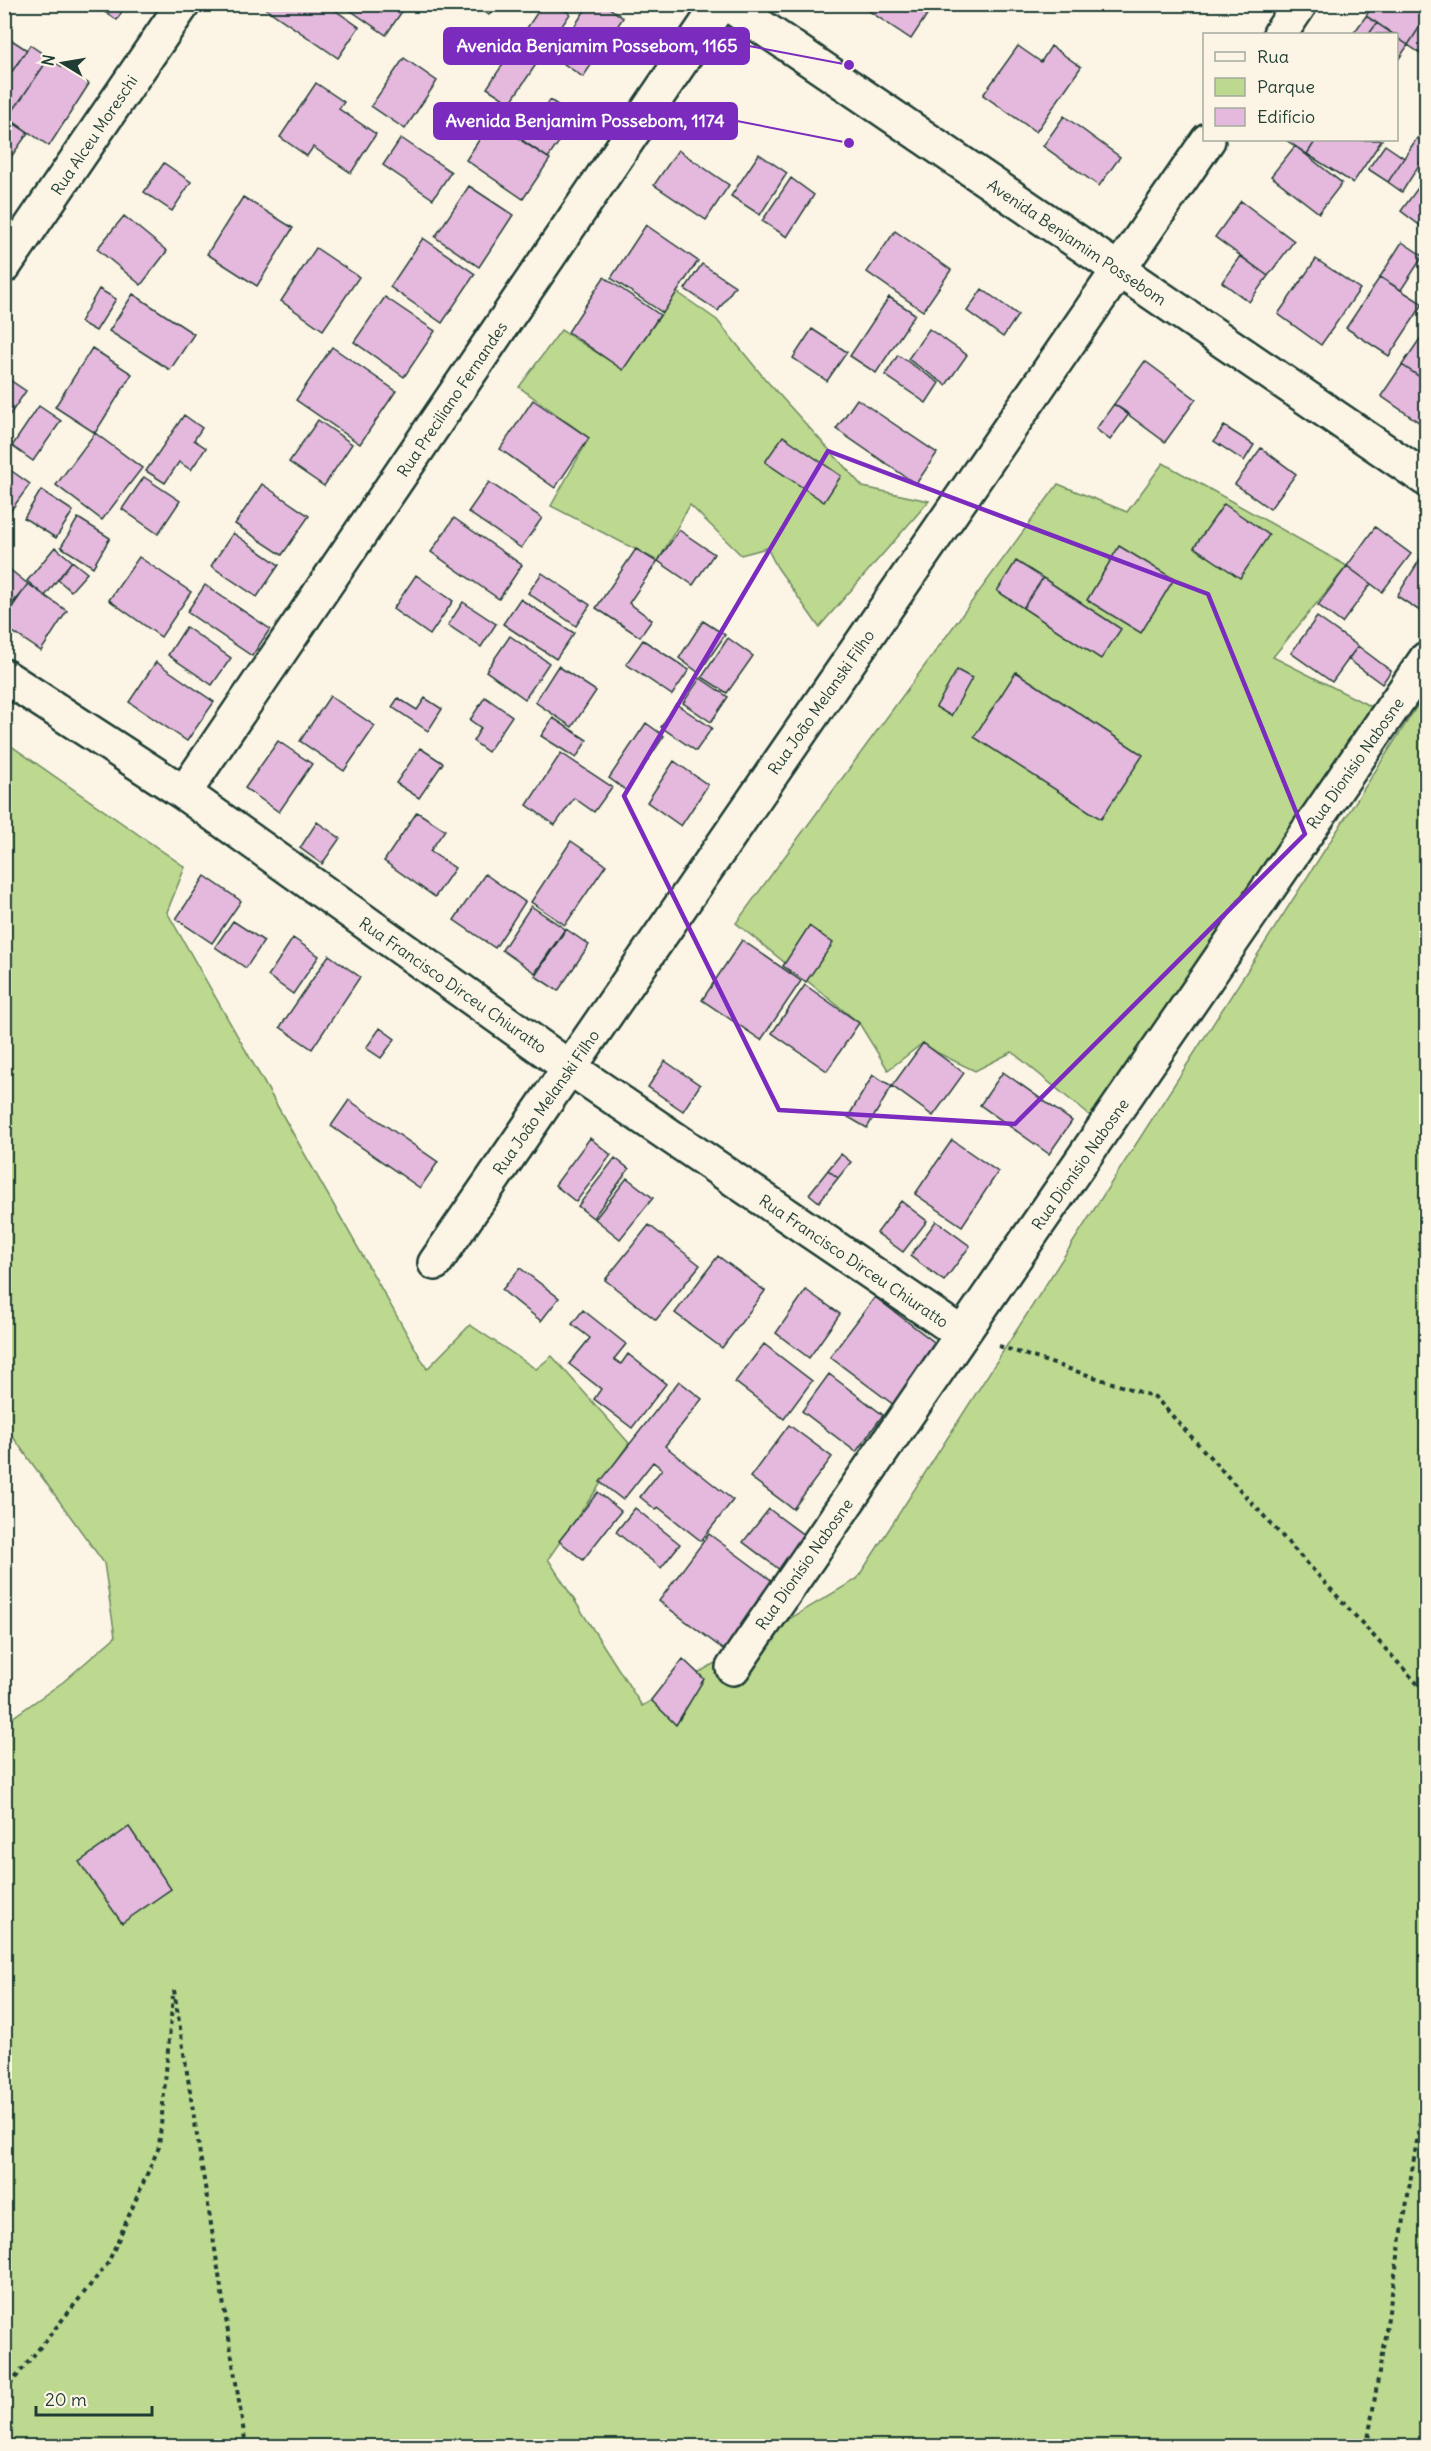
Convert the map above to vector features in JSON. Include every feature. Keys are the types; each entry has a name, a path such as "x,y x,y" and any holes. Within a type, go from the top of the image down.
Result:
{"street":[{"name":"Rua Alceu Moreschi","path":"4,266 183,4"},
{"name":"Rua Preciliano Fernandes","path":"184,793 720,4"},
{"name":"Avenida Benjamim Possebom","path":"728,4 1426,479"},
{"path":"1281,33 1300,4"},
{"name":"Rua João Melanski Filho","path":"435,1263 1207,141"},
{"name":"Rua Dionísio Nabosne","path":"733,1668 1426,659"},
{"name":"Rua Francisco Dirceu Chiuratto","path":"4,676 184,793 570,1068 962,1334"}],"path":[{"path":"962,1334 1155,1397 1424,1690 1426,1709"},
{"path":"4,2392 108,2263 159,2147 174,1990 246,2446"},
{"path":"1367,2446 1426,2085"}],"highlighted area":[{"path":"828,451 1208,594 1305,834 1015,1124 779,1110 624,796"}],"green space":[{"path":"677,292 717,320 765,379 863,487 929,501 819,627 777,567 767,548 741,555 690,505 658,561 551,506 589,438 519,387 561,330 623,369"},
{"path":"1163,463 1347,566 1273,657 1376,709 1095,1120 1012,1052 975,1071 923,1043 888,1070 859,1023 736,923 1058,484 1127,512"},
{"path":"1426,692 1426,2446 5,2446 5,1723 63,1682 115,1637 104,1563 5,1426 4,741 185,867 167,912 427,1369 470,1325 536,1369 552,1356 629,1443 548,1559 642,1706 857,1579"}],"building":[{"path":"92,4 126,4 117,20"},
{"path":"259,4 326,4 359,27 338,58"},
{"path":"349,4 407,4 386,35 347,8"},
{"path":"473,4 496,4 489,15"},
{"path":"543,4 556,4 570,14 510,103 487,88"},
{"path":"589,4 604,4 623,18 583,77 554,57"},
{"path":"873,4 934,4 911,39 869,11"},
{"path":"1373,4 1426,4 1426,17 1408,45 1398,38 1398,33 1392,33 1366,16"},
{"path":"1366,16 1377,23 1370,33 1354,33"},
{"path":"1426,17 1426,57 1408,45"},
{"path":"1377,23 1392,33 1370,33"},
{"path":"4,35 27,50 4,83"},
{"path":"1398,38 1408,45 1398,60"},
{"path":"30,45 49,58 8,118 4,116 4,83"},
{"path":"1018,46 1041,62 1051,46 1081,67 1036,132 983,95"},
{"path":"49,58 89,84 49,146 8,118"},
{"path":"404,58 437,81 405,129 371,106"},
{"path":"316,83 344,102 339,109 376,134 351,173 313,147 307,156 280,137"},
{"path":"550,100 576,117 548,158 522,141"},
{"path":"1064,116 1120,157 1099,186 1043,146"},
{"path":"4,117 28,133 4,167"},
{"path":"492,120 550,159 523,199 466,160"},
{"path":"401,138 451,172 433,199 383,165"},
{"path":"1417,138 1426,145 1426,154 1402,192 1388,182"},
{"path":"1288,141 1315,141 1307,154"},
{"path":"1315,141 1381,141 1353,183 1307,154"},
{"path":"1385,145 1404,158 1388,182 1368,169"},
{"path":"1295,146 1342,183 1319,213 1271,176"},
{"path":"678,150 729,185 706,220 654,185"},
{"path":"759,154 787,173 760,215 731,196"},
{"path":"164,163 191,182 172,211 144,192"},
{"path":"1426,177 1426,230 1401,211"},
{"path":"791,178 814,195 787,237 762,221"},
{"path":"469,186 513,215 479,267 435,237"},
{"path":"243,197 293,228 257,286 207,254"},
{"path":"1241,201 1294,241 1268,276 1215,237"},
{"path":"124,216 167,251 141,285 97,249"},
{"path":"646,225 698,261 663,313 611,278"},
{"path":"895,231 951,270 923,311 867,272"},
{"path":"423,238 475,274 442,323 390,287"},
{"path":"1402,242 1423,256 1401,290 1380,277"},
{"path":"316,248 359,277 323,330 281,301"},
{"path":"1240,256 1268,276 1249,302 1222,282"},
{"path":"1316,259 1360,289 1321,345 1278,314"},
{"path":"702,264 735,286 718,311 685,289"},
{"path":"604,277 660,315 623,370 568,332"},
{"path":"1380,277 1423,304 1389,356 1346,328"},
{"path":"99,289 116,299 96,331 80,322"},
{"path":"982,289 1018,315 1003,337 967,311"},
{"path":"133,294 194,334 170,370 109,331"},
{"path":"385,297 435,331 404,377 354,342"},
{"path":"889,297 915,314 876,373 850,356"},
{"path":"812,329 847,352 827,381 793,358"},
{"path":"929,329 967,355 946,385 908,359"},
{"path":"1426,330 1426,381 1402,365"},
{"path":"332,347 396,391 360,444 296,400"},
{"path":"92,348 132,374 95,433 55,407"},
{"path":"898,355 939,383 926,403 885,375"},
{"path":"1145,361 1196,399 1165,442 1114,404"},
{"path":"1402,365 1426,381 1426,427 1381,396"},
{"path":"4,376 26,391 4,423"},
{"path":"857,399 937,453 916,484 836,429"},
{"path":"533,400 589,438 555,488 500,449"},
{"path":"1114,404 1129,414 1110,440 1096,429"},
{"path":"39,406 61,421 33,461 12,446"},
{"path":"184,415 202,428 194,440 206,448 191,470 179,462 165,483 146,471"},
{"path":"318,420 352,444 324,486 289,462"},
{"path":"1224,426 1254,445 1244,461 1214,441"},
{"path":"95,433 142,468 102,520 56,485"},
{"path":"783,436 841,476 824,502 765,462"},
{"path":"1261,448 1296,474 1270,509 1235,484"},
{"path":"6,467 30,484 4,520 4,470"},
{"path":"144,477 180,501 158,534 122,509"},
{"path":"489,482 542,518 521,548 468,512"},
{"path":"262,484 309,516 282,555 235,524"},
{"path":"41,490 73,511 56,538 24,518"},
{"path":"1224,504 1269,535 1240,578 1194,547"},
{"path":"78,518 110,538 93,567 61,547"},
{"path":"454,518 522,565 499,599 431,552"},
{"path":"1375,527 1411,554 1382,592 1347,566"},
{"path":"679,530 714,554 693,585 658,561"},
{"path":"233,533 279,565 257,597 211,566"},
{"path":"1119,546 1174,579 1141,633 1087,600"},
{"path":"55,547 72,561 45,596 27,581"},
{"path":"636,549 657,562 629,603 652,620 640,637 596,608"},
{"path":"1422,556 1426,559 1426,615 1397,596"},
{"path":"139,557 191,592 161,637 109,600"},
{"path":"72,561 87,573 71,591 58,580"},
{"path":"1016,561 1043,578 1023,608 997,591"},
{"path":"1347,566 1371,584 1342,623 1318,605"},
{"path":"8,568 28,584 4,614 4,573"},
{"path":"542,573 590,605 576,626 528,593"},
{"path":"416,575 453,601 430,635 393,609"},
{"path":"1043,578 1121,629 1101,659 1023,608"},
{"path":"28,584 67,611 41,651 4,626 4,619"},
{"path":"205,585 270,629 252,656 187,612"},
{"path":"520,599 574,633 556,659 503,624"},
{"path":"463,602 496,624 481,647 448,625"},
{"path":"1317,617 1358,646 1332,682 1291,653"},
{"path":"703,621 725,635 699,673 679,658"},
{"path":"186,627 231,658 212,685 168,655"},
{"path":"510,636 549,663 525,699 486,671"},
{"path":"728,638 753,656 727,693 702,677"},
{"path":"643,640 689,670 672,695 626,664"},
{"path":"1358,646 1391,671 1382,684 1348,659"},
{"path":"156,662 214,702 187,741 129,702"},
{"path":"558,666 596,691 572,727 535,702"},
{"path":"957,670 972,678 951,716 936,707"},
{"path":"1016,672 1143,755 1101,819 974,737"},
{"path":"700,678 728,697 711,722 683,703"},
{"path":"330,696 375,726 344,771 300,741"},
{"path":"485,697 512,716 488,752 473,741 481,728 470,720"},
{"path":"398,698 417,710 425,698 442,709 428,731 392,707"},
{"path":"676,704 712,728 696,751 661,727"},
{"path":"553,718 587,740 576,758 541,736"},
{"path":"646,723 664,736 627,791 609,778"},
{"path":"278,741 312,764 279,812 245,788"},
{"path":"420,748 443,763 419,798 396,783"},
{"path":"561,753 612,787 594,812 574,798 555,825 527,805"},
{"path":"674,761 708,785 681,826 647,802"},
{"path":"417,812 445,830 430,851 455,868 435,897 384,861"},
{"path":"317,822 340,838 322,864 300,848"},
{"path":"571,841 606,865 565,925 531,902"},
{"path":"485,874 525,902 495,948 454,920"},
{"path":"205,876 241,901 212,943 176,919"},
{"path":"531,906 565,929 535,973 502,950"},
{"path":"233,921 264,941 246,968 215,947"},
{"path":"809,926 833,943 806,982 783,966"},
{"path":"566,929 589,945 558,991 535,976"},
{"path":"293,938 319,956 293,994 268,976"},
{"path":"742,940 801,981 761,1040 702,1000"},
{"path":"329,955 360,977 312,1049 280,1027"},
{"path":"805,985 859,1023 827,1071 772,1033"},
{"path":"380,1028 395,1039 381,1058 366,1048"},
{"path":"923,1043 964,1073 933,1116 892,1086"},
{"path":"665,1061 700,1085 683,1111 648,1087"},
{"path":"1003,1072 1072,1121 1049,1154 980,1105"},
{"path":"873,1075 892,1086 867,1128 848,1117"},
{"path":"349,1100 438,1162 420,1188 331,1126"},
{"path":"590,1138 611,1155 576,1202 555,1185"},
{"path":"952,1140 998,1172 962,1226 915,1194"},
{"path":"841,1154 851,1162 838,1178 828,1170"},
{"path":"615,1158 629,1169 593,1218 578,1206"},
{"path":"828,1170 838,1178 819,1202 809,1194"},
{"path":"627,1178 653,1198 620,1239 595,1219"},
{"path":"901,1201 927,1221 903,1252 877,1233"},
{"path":"936,1221 970,1246 944,1281 910,1256"},
{"path":"649,1225 700,1265 656,1320 605,1280"},
{"path":"718,1256 765,1291 722,1348 675,1313"},
{"path":"520,1268 559,1298 541,1321 502,1290"},
{"path":"806,1290 840,1314 809,1358 776,1333"},
{"path":"875,1297 942,1348 898,1408 830,1357"},
{"path":"583,1310 626,1344 614,1359 621,1364 628,1354 666,1384 632,1428 594,1399 601,1389 569,1364 590,1338 572,1324"},
{"path":"764,1344 812,1381 784,1419 735,1382"},
{"path":"829,1374 883,1415 856,1452 802,1411"},
{"path":"679,1381 702,1399 665,1446 733,1500 701,1541 658,1507 656,1510 640,1497 662,1469 653,1462 623,1500 600,1482"},
{"path":"789,1425 832,1457 793,1509 750,1477"},
{"path":"598,1492 621,1511 583,1560 559,1541"},
{"path":"635,1508 680,1544 661,1568 616,1532"},
{"path":"769,1509 805,1536 780,1570 743,1542"},
{"path":"709,1534 782,1588 731,1655 659,1601"},
{"path":"683,1659 704,1679 676,1725 651,1700"},
{"path":"129,1827 171,1889 122,1923 79,1862"}],"place":[{"name":"Avenida Benjamim Possebom, 1165","path":"849,65"},
{"name":"Avenida Benjamim Possebom, 1174","path":"849,143"}]}
